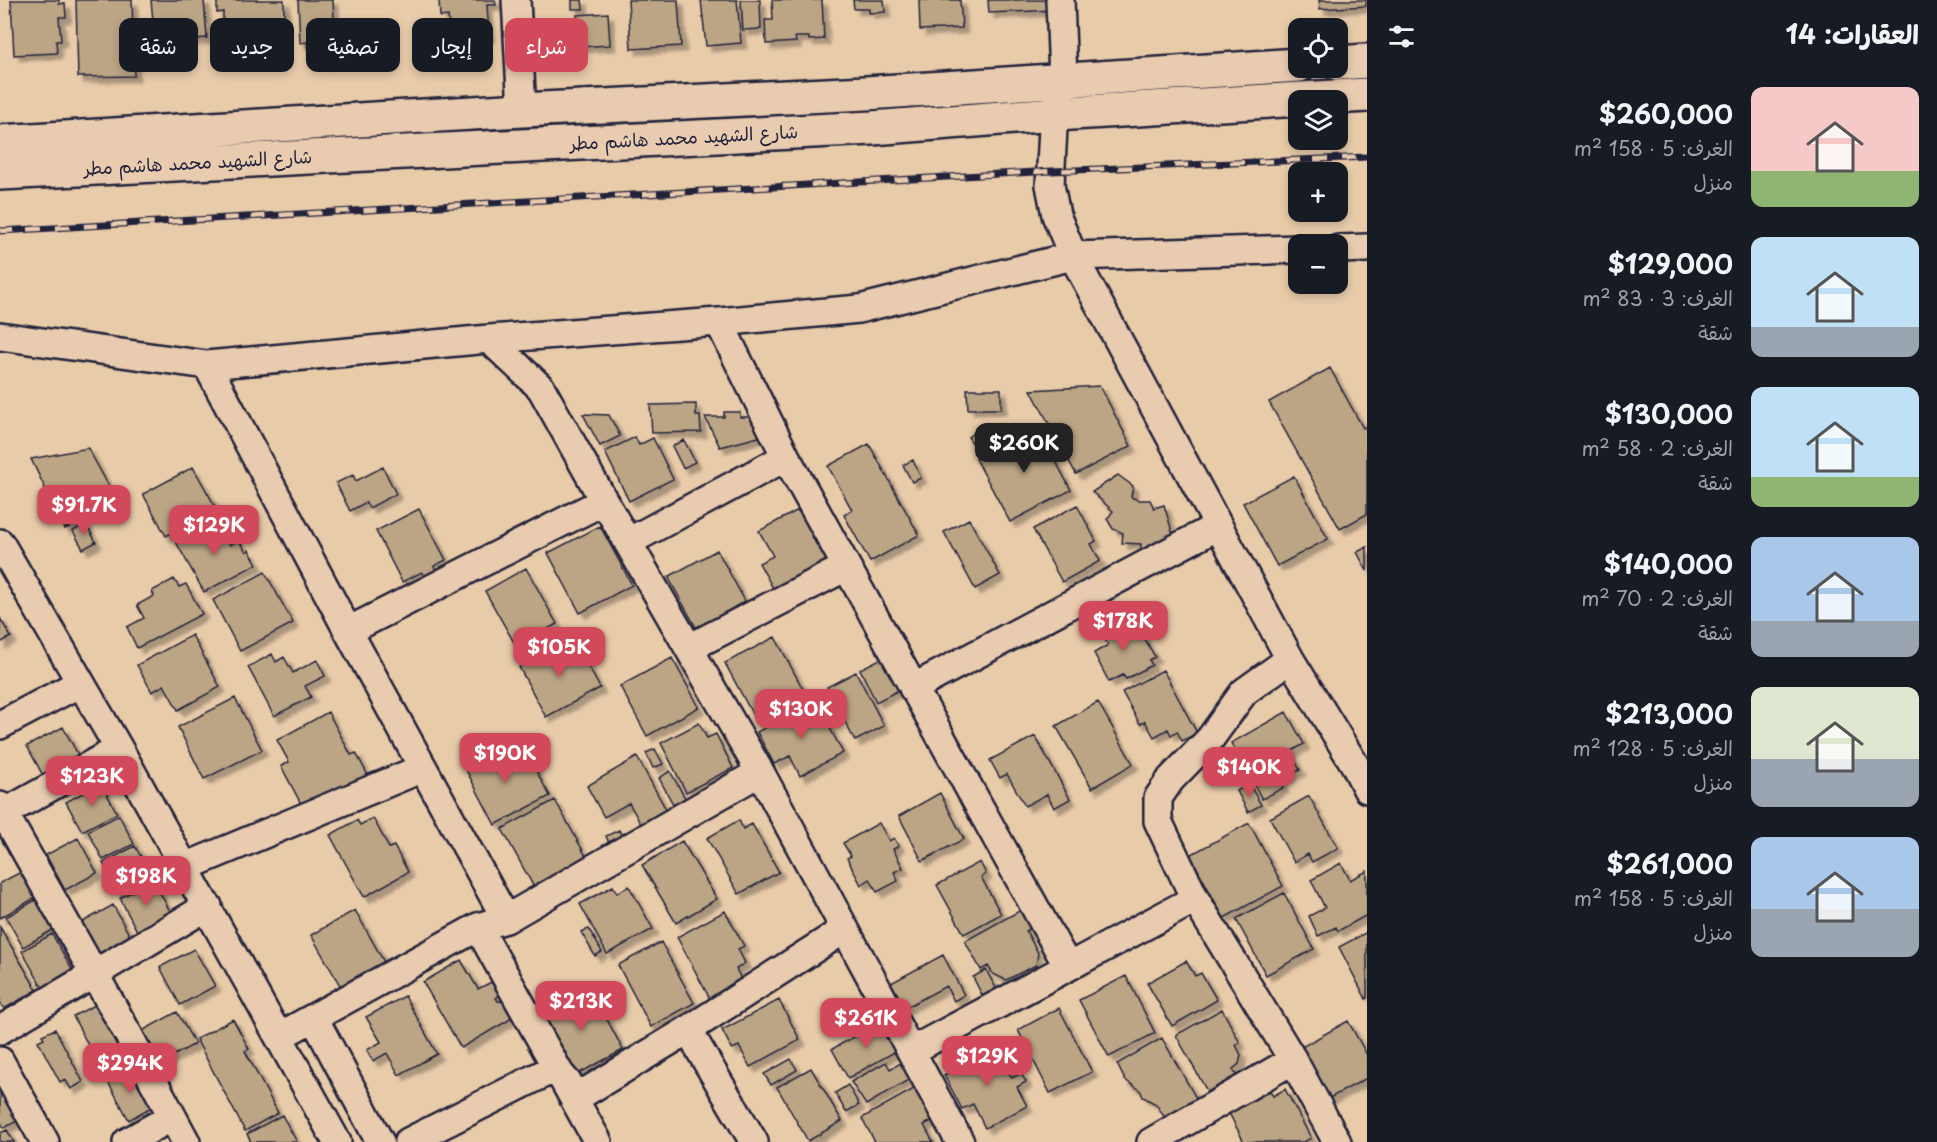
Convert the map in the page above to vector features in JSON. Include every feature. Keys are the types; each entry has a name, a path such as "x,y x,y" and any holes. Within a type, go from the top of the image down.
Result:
{"main road":[{"path":"1348,62 1367,61"},
{"name":"شارع الشهيد محمد هاشم مطر","path":"0,142 522,110 866,93 1288,66"},
{"name":"شارع الشهيد محمد هاشم مطر","path":"0,172 872,128 1367,95"}],"street":[{"path":"516,0 522,110"},
{"path":"1060,0 1064,79 1055,114 1050,185 1056,215 1073,256 1290,659 1355,765 1367,789"},
{"path":"1348,249 1367,248"},
{"path":"0,336 207,365 489,339 860,309 1073,256 1288,249"},
{"path":"719,322 786,457 1068,967"},
{"path":"489,339 542,388 604,501 760,772 960,1142"},
{"path":"207,365 348,631 506,919"},
{"path":"628,542 786,457"},
{"path":"348,631 604,501"},
{"path":"913,688 1218,526"},
{"path":"0,543 208,906 338,1142"},
{"path":"689,648 846,567"},
{"path":"1290,659 1244,692 1209,739 1171,779 1158,798 1158,821 1195,899 1293,1060 1337,1142"},
{"path":"0,725 80,683"},
{"path":"119,749 2,809 186,1142"},
{"path":"185,867 423,768"},
{"path":"280,1036 478,927 506,919 760,772"},
{"path":"911,1051 1195,899"},
{"path":"0,1029 208,906"},
{"path":"478,927 598,1142"},
{"path":"555,1068 579,1096 688,1030 845,929"},
{"path":"314,1018 380,1142"},
{"path":"688,1030 754,1142"},
{"path":"1151,1142 1293,1060"},
{"path":"0,1061 45,1142"},
{"path":"408,1142 555,1068"},
{"path":"127,1142 172,1118"}],"building":[{"path":"11,0 59,0 59,4 65,3 66,17 59,17 61,41 56,41 57,53 14,55"},
{"path":"76,0 132,0 132,18 119,18 119,72 134,72 134,76 78,77"},
{"path":"151,0 204,0 207,38 198,39 198,18 153,18"},
{"path":"217,0 284,0 284,18 223,18 223,12 217,13"},
{"path":"298,0 333,0 334,18 306,18 306,42 300,43"},
{"path":"439,0 495,0 496,5 487,5 488,18 440,17"},
{"path":"572,0 582,0 583,9 572,9"},
{"path":"628,0 678,0 681,46 631,49"},
{"path":"701,0 737,0 741,43 706,46"},
{"path":"741,0 760,0 761,29 743,30"},
{"path":"772,0 822,0 824,39 809,40 809,37 795,37 796,42 766,44 765,20 773,20"},
{"path":"853,0 884,0 885,12 869,13 869,9 854,9"},
{"path":"919,0 960,0 962,28 920,30"},
{"path":"988,0 1054,0 1054,10 989,13"},
{"path":"1319,0 1366,0 1366,6 1320,9"},
{"path":"608,13 610,45 588,46 588,18 577,18 577,15"},
{"path":"1330,368 1363,428 1367,426 1367,514 1340,529 1269,402"},
{"path":"1100,386 1131,446 1076,474 1031,390"},
{"path":"967,389 1001,389 1001,409 968,409"},
{"path":"696,404 696,416 700,416 701,432 652,433 650,405"},
{"path":"724,412 740,412 740,417 752,417 759,437 720,447 705,417 724,417"},
{"path":"583,414 609,415 620,436 600,446"},
{"path":"1037,426 1071,490 1010,522 976,459"},
{"path":"979,429 990,444 979,452 968,437"},
{"path":"635,437 639,445 653,438 673,479 629,501 605,452"},
{"path":"684,440 695,462 683,468 672,446"},
{"path":"869,444 919,535 870,562 844,515 852,510 828,466"},
{"path":"88,448 118,503 65,529 31,459"},
{"path":"913,460 921,478 912,482 903,465"},
{"path":"193,467 216,508 166,536 143,494"},
{"path":"383,467 396,494 369,508 366,502 350,511 336,483 353,475 356,481"},
{"path":"1118,475 1133,486 1131,497 1138,500 1150,500 1154,508 1164,505 1174,538 1163,549 1141,550 1141,544 1122,543 1123,533 1113,529 1107,519 1113,511 1092,492"},
{"path":"1294,476 1328,539 1277,566 1243,503"},
{"path":"1077,505 1096,541 1091,544 1100,561 1062,582 1033,529"},
{"path":"419,509 446,560 434,566 438,575 426,581 422,572 402,582 376,531"},
{"path":"798,510 800,514 803,512 814,532 811,534 817,546 821,544 832,564 779,599 759,563 773,556 759,531"},
{"path":"969,519 1000,575 975,589 944,532"},
{"path":"217,520 230,545 239,540 246,552 249,550 257,564 204,592 176,542"},
{"path":"86,524 96,542 83,549 73,531"},
{"path":"600,526 632,585 580,613 548,553"},
{"path":"1367,547 1367,571 1357,552"},
{"path":"717,550 745,601 697,629 668,577"},
{"path":"526,568 557,624 516,646 485,591"},
{"path":"265,572 293,623 240,651 213,600"},
{"path":"174,579 179,587 186,584 202,614 137,648 127,627 144,618 137,605 154,596 152,591"},
{"path":"0,618 11,637 0,643"},
{"path":"1111,619 1118,631 1131,624 1136,634 1141,632 1155,657 1149,660 1152,665 1126,679 1123,675 1109,682 1094,653 1108,645 1098,626"},
{"path":"192,635 220,687 178,710 164,685 152,692 137,665"},
{"path":"775,637 805,693 755,719 725,663"},
{"path":"573,638 600,688 546,717 519,667"},
{"path":"272,654 276,662 284,657 293,673 317,660 325,676 305,686 311,697 274,716 248,667"},
{"path":"672,658 699,707 647,736 620,686"},
{"path":"882,658 887,668 890,666 901,689 876,702 860,669"},
{"path":"1163,670 1197,733 1182,741 1177,731 1171,735 1168,729 1154,737 1145,721 1140,724 1122,692"},
{"path":"856,672 884,726 855,741 827,687"},
{"path":"235,698 262,750 204,779 178,727"},
{"path":"1098,702 1133,764 1092,788 1056,726"},
{"path":"809,704 817,718 823,715 843,753 800,776 790,756 774,764 757,732"},
{"path":"328,712 351,755 356,753 371,781 307,815 281,766 289,762 277,740"},
{"path":"1286,712 1304,744 1290,752 1300,770 1280,781 1283,788 1262,799 1231,743"},
{"path":"699,723 707,738 716,734 733,768 686,792 661,743"},
{"path":"63,727 82,762 46,781 27,746"},
{"path":"1035,736 1070,799 1054,808 1047,794 1025,806 1007,774 1000,778 990,760"},
{"path":"490,748 496,759 511,751 514,758 520,754 525,763 530,760 550,796 495,825 462,762"},
{"path":"655,749 663,764 653,768 646,753"},
{"path":"637,757 668,813 643,828 629,803 604,817 587,786"},
{"path":"670,771 686,800 674,806 659,778"},
{"path":"101,783 117,813 82,831 66,802"},
{"path":"1249,784 1261,805 1248,812 1237,791"},
{"path":"940,793 964,839 922,861 899,816"},
{"path":"1309,796 1338,848 1312,862 1308,854 1294,862 1270,818"},
{"path":"555,800 588,860 535,889 502,829"},
{"path":"119,815 134,844 103,860 88,831"},
{"path":"373,818 389,848 394,846 408,872 364,897 330,835 357,820 360,825"},
{"path":"739,820 743,829 752,824 779,872 739,894 707,838"},
{"path":"879,823 889,841 894,838 899,846 893,849 903,868 894,872 898,881 877,892 870,879 861,885 847,858 851,856 843,843"},
{"path":"1249,823 1283,886 1224,918 1190,855"},
{"path":"619,830 626,845 613,852 606,836"},
{"path":"78,838 97,873 65,890 46,855"},
{"path":"682,841 717,899 676,923 642,865"},
{"path":"135,846 152,877 119,894 103,863"},
{"path":"980,862 986,874 981,877 1001,914 964,934 937,885"},
{"path":"1341,863 1350,880 1367,871 1367,915 1338,931 1336,927 1318,936 1309,916 1325,908 1311,880"},
{"path":"21,872 35,898 0,918 0,883"},
{"path":"153,880 172,915 138,933 120,898"},
{"path":"613,886 617,893 629,886 653,929 607,954 580,904"},
{"path":"1284,893 1314,949 1266,975 1236,919"},
{"path":"39,898 56,928 23,947 6,917"},
{"path":"113,905 132,940 99,957 81,923"},
{"path":"355,910 384,962 341,987 311,935"},
{"path":"1021,910 1031,928 1026,931 1038,953 1036,965 1006,980 993,974 988,966 981,970 965,941"},
{"path":"725,911 744,946 738,949 745,963 736,969 742,981 710,999 677,937"},
{"path":"0,927 37,990 4,1009 0,1002"},
{"path":"589,929 602,952 595,956 581,932"},
{"path":"1367,932 1367,998 1366,999 1339,947"},
{"path":"52,934 75,975 45,992 22,951"},
{"path":"661,942 694,1003 651,1027 618,965"},
{"path":"194,949 215,986 180,1005 160,967"},
{"path":"943,955 964,995 954,1001 946,986 905,1008 891,983"},
{"path":"461,960 478,989 495,980 502,994 496,998 498,1001 507,1002 513,1012 509,1020 461,1048 423,982"},
{"path":"1186,961 1195,976 1201,973 1217,1000 1172,1026 1147,983"},
{"path":"986,970 1002,999 988,1007 973,977"},
{"path":"1126,976 1155,1033 1109,1057 1079,1000"},
{"path":"590,987 623,1050 572,1077 539,1014"},
{"path":"405,996 437,1054 399,1075 387,1053 373,1061 367,1050 381,1042 366,1017"},
{"path":"779,1000 800,1040 750,1067 739,1046 732,1049 722,1030"},
{"path":"97,1004 124,1057 101,1070 73,1016"},
{"path":"1059,1008 1092,1072 1050,1093 1018,1030"},
{"path":"1222,1009 1240,1043 1236,1045 1241,1055 1239,1064 1233,1069 1237,1077 1208,1093 1176,1035"},
{"path":"177,1012 195,1044 158,1064 140,1032"},
{"path":"233,1019 249,1049 245,1051 278,1113 245,1131 196,1039"},
{"path":"884,1020 900,1049 848,1078 832,1049"},
{"path":"1348,1021 1367,1055 1367,1078 1324,1101 1296,1050"},
{"path":"55,1029 83,1082 71,1089 65,1079 60,1082 38,1041 44,1038 42,1035"},
{"path":"1162,1038 1197,1100 1165,1118 1156,1104 1143,1097 1140,1090 1125,1080 1117,1064"},
{"path":"994,1044 1012,1078 1021,1073 1026,1082 1017,1087 1027,1106 985,1128 973,1104 962,1109 944,1075 967,1063 965,1059"},
{"path":"791,1059 797,1070 771,1085 764,1074"},
{"path":"906,1060 915,1076 866,1105 851,1082 886,1062 890,1069"},
{"path":"811,1068 842,1121 808,1141 777,1087"},
{"path":"0,1069 26,1116 4,1128 0,1121"},
{"path":"130,1069 151,1107 129,1120 108,1082"},
{"path":"848,1085 859,1105 846,1112 835,1093"},
{"path":"919,1086 937,1118 924,1125 933,1142 875,1142 862,1118"},
{"path":"1285,1089 1311,1138 1304,1142 1244,1142 1229,1113 1270,1091 1273,1096"},
{"path":"282,1115 297,1142 251,1142 247,1134"},
{"path":"7,1130 14,1142 0,1142 0,1133"}],"railway":[{"path":"0,231 1052,171 1367,157"}]}
